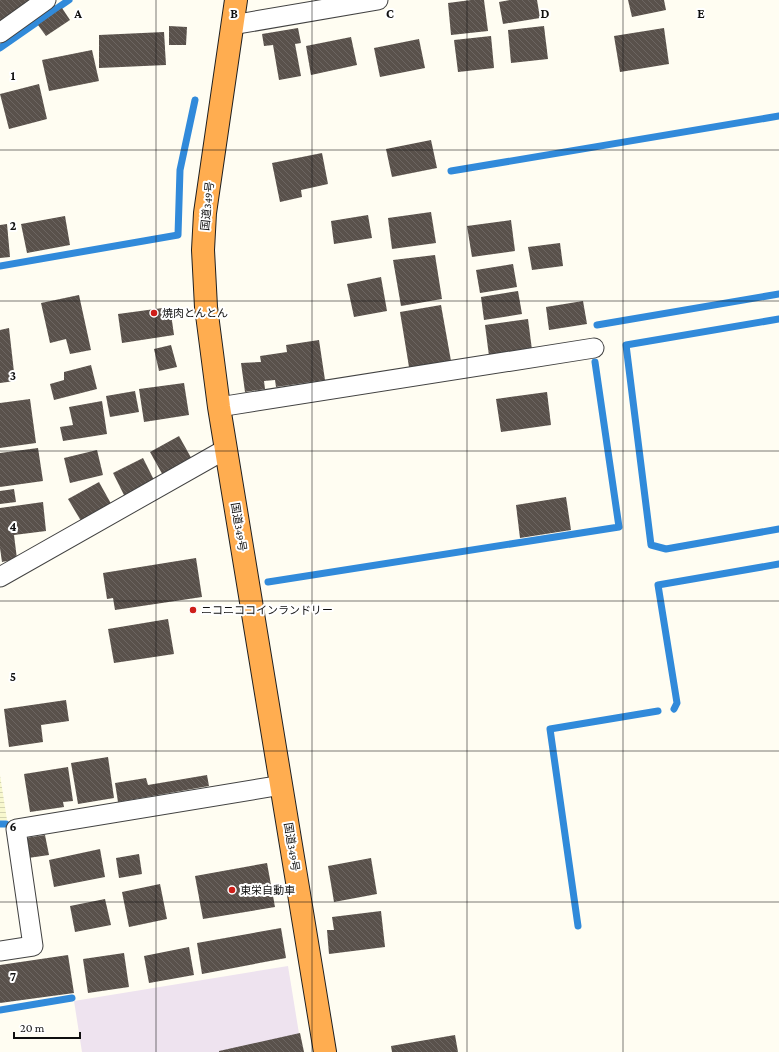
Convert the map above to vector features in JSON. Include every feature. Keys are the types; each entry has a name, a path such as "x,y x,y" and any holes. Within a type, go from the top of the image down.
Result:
{"highway":[{"name":"国道349号","path":"236,0 205,213 203,250 206,307 219,407 325,1052"}],"street":[{"path":"0,33 46,0"},
{"path":"232,24 378,0"},
{"path":"219,407 594,348"},
{"path":"0,577 226,449"},
{"path":"0,951 32,946 16,829 282,786"}],"shaded area":[{"path":"288,966 302,1052 82,1052 74,1001"}],"green space":[{"path":"0,775 7,820 0,821"}],"building":[{"path":"0,0 36,0 0,26"},
{"path":"484,0 488,31 451,35 448,3"},
{"path":"510,0 537,0 540,18 503,24 499,2"},
{"path":"628,0 664,0 666,10 632,17"},
{"path":"62,8 70,20 46,36 38,25"},
{"path":"169,26 187,27 186,45 169,45"},
{"path":"544,26 548,59 511,63 508,30"},
{"path":"298,28 301,43 295,44 301,76 279,80 273,45 264,46 262,34"},
{"path":"664,28 669,64 620,72 614,36"},
{"path":"164,32 166,65 99,68 99,35"},
{"path":"491,36 494,68 458,72 454,40"},
{"path":"351,37 357,65 311,75 306,46"},
{"path":"419,39 425,68 380,77 374,48"},
{"path":"92,50 99,81 49,91 42,60"},
{"path":"39,84 47,119 9,129 0,94"},
{"path":"431,140 437,168 392,177 386,149"},
{"path":"322,153 328,184 301,190 302,197 280,202 272,163"},
{"path":"431,212 436,243 392,249 388,218"},
{"path":"368,215 372,238 334,244 331,221"},
{"path":"65,216 70,245 27,253 21,224"},
{"path":"511,220 515,251 472,257 467,226"},
{"path":"7,224 10,257 0,258 0,225"},
{"path":"560,243 563,266 532,270 528,247"},
{"path":"435,255 442,299 401,306 393,260"},
{"path":"513,264 517,287 480,293 476,270"},
{"path":"381,277 387,311 354,317 347,284"},
{"path":"518,291 522,314 484,320 481,297"},
{"path":"79,295 91,350 70,354 66,339 50,343 41,303"},
{"path":"583,301 587,324 549,330 546,307"},
{"path":"441,305 451,361 409,367 400,312"},
{"path":"170,307 174,335 122,343 118,314"},
{"path":"528,319 532,350 489,356 485,325"},
{"path":"9,328 15,381 0,383 0,330"},
{"path":"319,340 325,380 276,387 275,380 264,381 265,389 245,392 241,363 261,362 260,356 287,352 286,345"},
{"path":"171,345 177,367 159,371 154,349"},
{"path":"91,365 97,389 54,400 50,384 64,380 64,372"},
{"path":"184,383 189,415 144,422 139,389"},
{"path":"135,391 139,412 110,417 106,396"},
{"path":"547,392 551,425 501,432 496,399"},
{"path":"30,399 36,443 0,448 0,403"},
{"path":"102,401 107,434 63,441 60,427 73,425 69,407"},
{"path":"179,436 194,463 165,479 150,452"},
{"path":"38,448 43,481 0,487 0,453"},
{"path":"97,450 103,475 70,483 64,458"},
{"path":"143,458 156,484 126,499 113,473"},
{"path":"99,482 114,509 84,526 68,499"},
{"path":"14,489 16,502 0,504 0,491"},
{"path":"566,497 571,530 520,538 516,505"},
{"path":"43,502 46,531 14,535 17,559 2,562 0,548 0,508"},
{"path":"196,558 202,597 115,610 113,598 107,599 103,573"},
{"path":"168,619 174,654 114,663 108,629"},
{"path":"66,700 69,721 41,725 43,742 9,747 4,709"},
{"path":"108,757 114,798 78,804 71,763"},
{"path":"68,767 73,801 63,802 64,807 30,812 24,774"},
{"path":"207,775 209,786 118,802 115,783 146,778 148,785"},
{"path":"45,835 49,855 28,858 25,838"},
{"path":"100,849 105,877 54,887 49,860"},
{"path":"139,854 142,874 119,878 116,858"},
{"path":"371,858 377,894 334,902 328,866"},
{"path":"267,863 275,907 203,919 195,876"},
{"path":"160,884 167,919 129,927 122,892"},
{"path":"105,899 111,925 75,932 70,906"},
{"path":"381,911 385,947 329,954 327,930 334,930 332,917"},
{"path":"281,928 286,958 202,974 197,943"},
{"path":"189,947 194,975 149,983 144,956"},
{"path":"124,953 129,987 88,993 83,959"},
{"path":"68,955 74,993 0,1003 0,965"},
{"path":"300,1033 304,1052 219,1052 219,1051"},
{"path":"455,1035 458,1052 392,1052 391,1046"}],"waterway":[{"path":"0,48 69,0"},
{"path":"0,266 178,235 180,170 195,100"},
{"path":"451,171 779,116"},
{"path":"597,325 779,294"},
{"path":"779,319 626,345 651,545 666,549 779,529"},
{"path":"268,582 619,527 595,362"},
{"path":"674,709 677,703 658,585 779,564"},
{"path":"578,926 550,729 658,711"},
{"path":"0,824 6,824"},
{"path":"0,1010 72,998"}],"place":[{"name":"焼肉とんとん","path":"154,313"},
{"name":"ニコニココインランドリー","path":"193,610"},
{"name":"東栄自動車","path":"232,890"}]}
